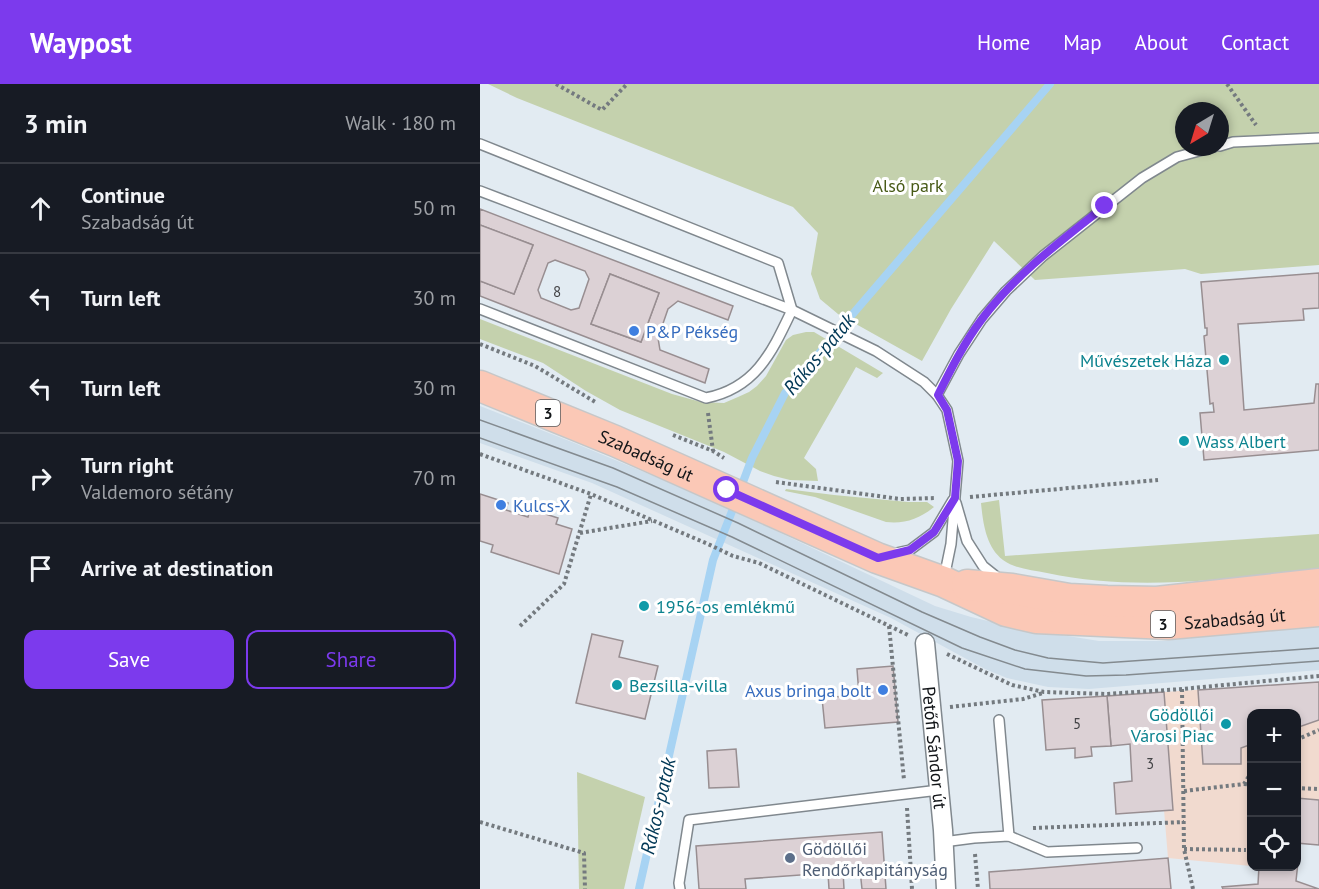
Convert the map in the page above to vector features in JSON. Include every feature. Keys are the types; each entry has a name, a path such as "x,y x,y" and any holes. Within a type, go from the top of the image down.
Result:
{"main road":[{"name":"Szabadság út","path":"480,386 615,441 728,476 757,504 878,558 944,582 1006,611 1036,618 1168,624 1319,611"},
{"name":"Szabadság út","path":"944,582 1069,598 1157,602 1319,584"}],"street":[{"name":"Petőfi Sándor út","path":"925,643 946,889"}],"lane":[{"path":"1229,143 1319,138"},
{"path":"480,144 778,263 792,310 778,340 750,378 722,395 706,398 480,309"},
{"path":"938,395 959,354 982,319 1006,291 1042,256 1142,177 1181,156"},
{"path":"480,191 792,310 886,357 924,382 938,395 947,410 958,461 951,544 944,582"},
{"path":"878,558 910,550 934,532 955,498"},
{"path":"955,498 967,542 983,566 1012,590"},
{"path":"999,720 1009,832"},
{"path":"680,889 688,820 939,790"},
{"path":"943,842 1009,832 1047,852 1137,848"}],"path":[{"path":"556,84 602,110 627,84"},
{"path":"1227,84 1268,140"},
{"path":"480,344 535,366 606,408"},
{"path":"706,398 713,451 728,476"},
{"path":"670,434 713,451"},
{"path":"480,453 591,494 733,556 759,562 1012,685 1044,692 1106,694 1319,676"},
{"path":"520,626 564,584 591,494"},
{"path":"579,533 653,521"},
{"path":"889,625 906,794 912,889"},
{"path":"1182,688 1184,849 1192,889"},
{"path":"931,709 1023,699 1044,692"},
{"path":"1301,738 1319,730"},
{"path":"1244,784 1247,778"},
{"path":"1184,791 1247,784"},
{"path":"1301,788 1319,789"},
{"path":"480,822 584,854 585,889"},
{"path":"1009,832 1184,822"},
{"path":"974,838 978,889"},
{"path":"1184,849 1246,850"}],"shaded area":[{"path":"480,406 704,497 935,606 1018,628 1099,641 1163,641 1319,625 1319,670 1089,689 1048,687 1007,678 985,669 891,618 592,483 480,443"},
{"name":"Gödöllői Városi Piac","path":"1319,682 1319,800 1301,798 1301,709 1247,709 1247,866 1168,858 1164,810 1173,809 1164,692"}],"green space":[{"name":"Alsó park","path":"488,84 1319,84 1319,265 1201,274 1185,269 1035,280 994,241 951,309 922,361 838,314 820,299 811,274 818,233 793,207 517,98"},
{"path":"480,319 672,394 701,402 724,403 749,392 766,376 786,340 793,335 806,332 814,332 883,373 877,378 856,367 804,458 816,469 818,481 790,480 760,471 724,452 620,410 543,363 480,339"},
{"path":"786,489 927,502 934,507 912,520 886,522 815,497 785,491"},
{"path":"999,500 1005,556 1319,534 1319,568 1183,582 1149,583 1081,579 1024,569 997,555 986,534 981,503"},
{"path":"577,772 645,797 624,889 579,889"}],"building":[{"path":"480,209 733,306 728,320 678,301 668,309 658,338 660,350 709,369 705,383 480,296 480,281 514,294 533,245 480,225","holes":["555,260 585,271 589,279 579,308 571,310 541,298 538,290 548,263","610,274 659,293 641,342 591,324"]},
{"path":"480,225 533,245 514,294 480,281"},
{"name":"Művészetek Háza","path":"1319,273 1319,308 1303,309 1304,320 1238,324 1244,410 1314,403 1316,384 1319,384 1319,450 1204,460 1200,413 1214,412 1213,403 1210,404 1204,336 1207,335 1207,328 1205,328 1201,282"},
{"path":"610,274 659,293 641,342 591,324"},
{"path":"480,494 508,503 506,510 528,517 530,509 558,518 556,524 572,529 559,574 491,552 493,545 480,541"},
{"name":"Bezsilla-villa","path":"592,634 623,641 619,657 658,666 645,719 576,703"},
{"path":"893,666 898,722 825,728 822,698 859,695 857,669"},
{"name":"Gödöllői Városi Piac","path":"1319,682 1319,720 1301,726 1301,709 1247,709 1247,746 1241,748 1241,764 1203,764 1198,690"},
{"path":"1164,692 1173,810 1116,814 1114,783 1132,781 1130,744 1111,746 1107,696"},
{"path":"1107,696 1111,746 1091,747 1092,756 1075,758 1075,748 1046,750 1042,700"},
{"path":"736,749 739,787 709,788 707,751"},
{"path":"1301,798 1319,800 1319,845 1301,843"},
{"name":"Gödöllői Rendőrkapitányság","path":"882,832 886,889 862,889 860,870 843,871 844,889 829,889 828,873 745,879 746,889 699,889 696,846"},
{"path":"1168,858 1171,889 990,889 989,872"},
{"path":"1259,871 1297,871 1296,881 1319,889 1223,889 1222,887 1258,884"}],"waterway":[{"name":"Rákos-patak","path":"740,490 752,458 785,393 1050,84"},
{"name":"Rákos-patak","path":"639,889 713,560 736,501"}],"tram line":[{"path":"480,420 613,468 738,523 922,612 1015,650 1048,658 1103,663 1319,648"},
{"path":"480,438 617,487 732,537 962,648 1025,669 1086,676 1126,675 1319,661"}],"place":[{"name":"P&P Pékség","path":"634,331"},
{"name":"Művészetek Háza","path":"1224,360"},
{"name":"Wass Albert","path":"1184,441"},
{"name":"Kulcs-X","path":"501,505"},
{"name":"1956-os emlékmű","path":"644,606"},
{"name":"Bezsilla-villa","path":"617,685"},
{"name":"Axus bringa bolt","path":"883,690"},
{"name":"Gödöllői Városi Piac","path":"1226,724"},
{"name":"Gödöllői Rendőrkapitányság","path":"790,858"}],"route":[{"path":"727,490 878,558 910,550 934,532 955,498 958,461 947,410 938,395 959,354 982,319 1006,291 1042,256 1105,206"}]}
